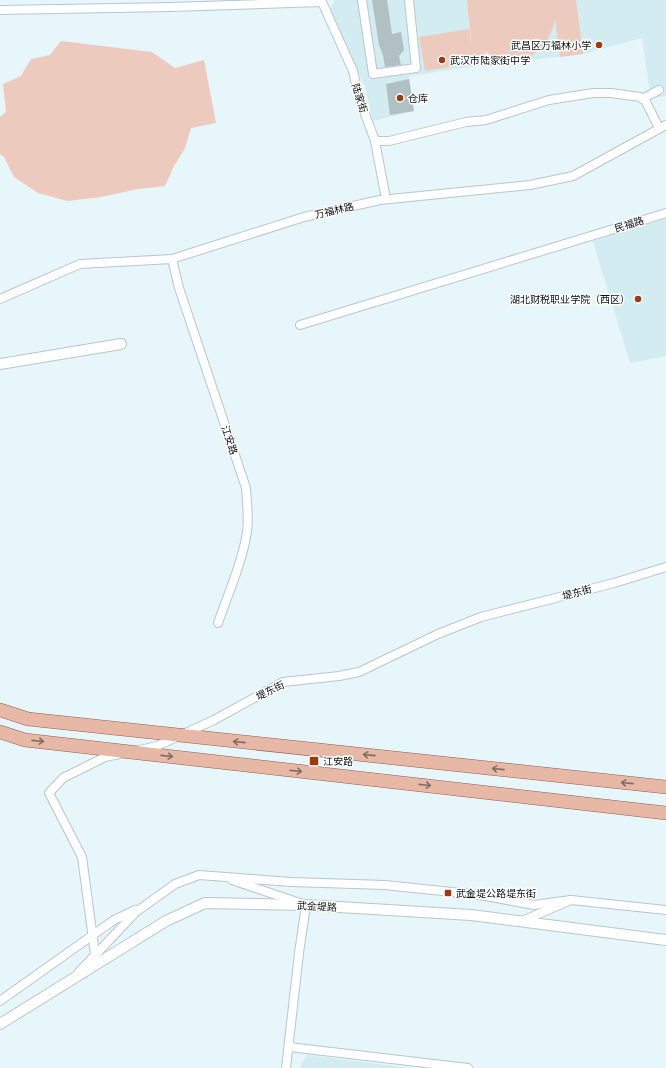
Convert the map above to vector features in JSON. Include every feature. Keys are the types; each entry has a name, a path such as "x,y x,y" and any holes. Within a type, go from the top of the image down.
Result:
{"main road":[{"path":"0,710 28,719 666,787"},
{"path":"0,732 25,740 666,813"}],"street":[{"path":"362,0 373,74 416,68 409,0"},
{"name":"陆家街","path":"0,10 139,4 322,1 353,70 359,98 375,141 386,199"},
{"path":"642,99 659,90"},
{"path":"375,141 389,141 466,122 486,120 549,100 593,92 640,97 645,100 662,126"},
{"name":"万福林路","path":"0,299 80,264 172,259 304,217 386,199 530,185 573,176 662,126"},
{"name":"民福路","path":"300,325 666,213"},
{"name":"江安路","path":"172,259 180,288 246,488 247,531 243,552 218,623"},
{"path":"0,364 121,344"},
{"name":"堤东街","path":"95,954 82,857 49,793 63,778 104,757 157,746 180,736 214,720 282,682 339,676 359,672 438,634 481,617 614,583 666,567"},
{"path":"74,978 136,912 175,884 199,875 292,882 393,886 480,895 534,905 571,900 666,910"},
{"path":"220,876 306,905 286,1068"},
{"path":"521,921 571,900"},
{"name":"武金堤路","path":"0,1024 166,921 205,903 306,905 471,915 666,940"},
{"path":"0,1001 114,920 144,906"},
{"path":"655,939 666,937"},
{"path":"289,1047 468,1068"}],"shaded area":[{"name":"武汉市陆家街中学","path":"335,0 666,0 666,96 651,98 642,38 583,54 477,66 409,76 414,111 373,121 365,87 330,9"},
{"path":"467,0 576,0 583,54 560,57 555,19 549,37 544,45 530,56 522,59 502,59 485,51 486,61 425,71 419,37 469,29 472,49"},
{"path":"61,41 152,52 175,68 204,60 216,123 191,128 185,148 174,166 165,186 68,201 38,193 14,177 4,157 0,154 0,117 6,112 3,84 21,76 31,59 50,55"},
{"name":"湖北财税职业学院（西区）","path":"666,218 666,356 630,363 593,241"},
{"path":"307,1055 410,1068 300,1068"}],"building":[{"path":"372,0 387,0 392,34 401,32 404,50 399,56 401,65 385,67 383,55 379,45"},
{"name":"仓库","path":"409,79 414,111 390,115 386,84"}],"place":[{"name":"武昌区万福林小学","path":"599,45"},
{"name":"武汉市陆家街中学","path":"442,60"},
{"name":"仓库","path":"400,98"},
{"name":"湖北财税职业学院（西区）","path":"638,299"},
{"name":"江安路","path":"314,761"},
{"name":"武金堤公路堤东街","path":"448,893"}]}
